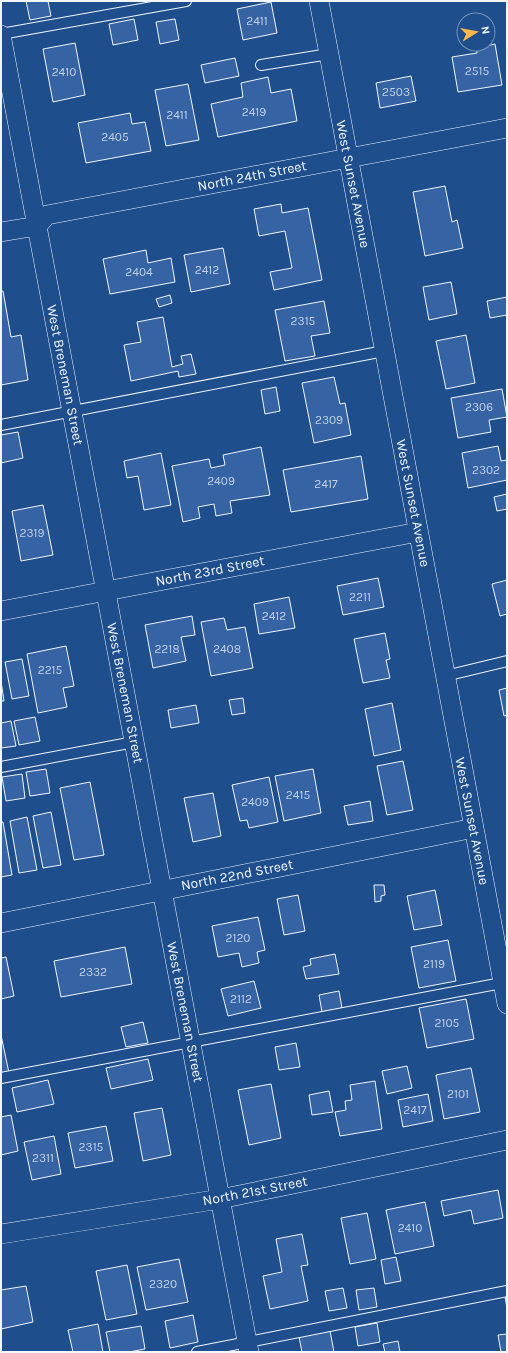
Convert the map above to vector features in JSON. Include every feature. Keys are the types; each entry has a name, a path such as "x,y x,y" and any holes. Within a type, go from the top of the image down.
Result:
{"street":[{"name":"West Sunset Avenue","path":"319,1 445,676 505,983 507,1004"},
{"name":"West Breneman Street","path":"1,34 248,1347"},
{"name":"North 24th Street","path":"1,232 37,226 47,215 507,128"},
{"name":"North 23rd Street","path":"1,611 418,532"},
{"name":"North 22nd Street","path":"1,923 474,828"},
{"name":"North 21st Street","path":"1,1234 220,1199 507,1140"}],"lane":[{"path":"1,34 186,1"},
{"path":"261,66 329,54"},
{"path":"1,425 384,351"},
{"path":"445,676 507,661"},
{"path":"1,767 134,742"},
{"path":"1,1078 505,983"},
{"path":"197,1352 248,1347 507,1291"}],"building":[{"path":"26,1 48,1 51,16 30,20"},
{"path":"271,2 277,33 243,40 237,9"},
{"path":"134,19 138,40 113,45 109,24"},
{"path":"175,19 179,40 160,44 156,22"},
{"path":"75,43 85,95 53,102 43,49"},
{"path":"496,50 502,85 458,92 452,57 496,52"},
{"path":"235,58 239,76 205,83 201,65"},
{"path":"411,76 416,101 380,108 376,83"},
{"path":"268,77 271,93 291,89 297,121 218,137 211,104 243,97 241,83"},
{"path":"188,84 199,140 166,146 155,90"},
{"path":"130,113 132,124 145,122 151,151 86,163 78,123"},
{"path":"445,186 452,222 457,220 463,248 425,256 413,192"},
{"path":"281,204 282,213 308,208 322,280 274,290 270,272 292,268 285,231 259,236 254,209"},
{"path":"223,248 230,284 191,292 184,255"},
{"path":"146,250 148,263 171,258 175,282 110,294 103,259"},
{"path":"451,282 457,314 429,320 423,287"},
{"path":"1,291 3,291 11,337 21,335 28,380 1,385"},
{"path":"170,295 172,303 159,307 156,299"},
{"path":"507,297 507,315 490,318 487,301"},
{"path":"324,301 330,333 311,336 315,356 285,361 275,310"},
{"path":"163,317 172,367 183,364 181,356 191,354 196,374 179,377 178,371 131,381 124,345 141,342 137,322"},
{"path":"466,335 475,383 446,389 436,341"},
{"path":"334,377 340,404 345,403 351,435 314,443 302,383"},
{"path":"276,387 280,411 265,414 261,390"},
{"path":"502,389 507,417 489,420 491,432 458,438 451,398"},
{"path":"18,432 23,458 1,463 1,435"},
{"path":"498,446 501,461 507,460 507,480 468,488 462,453"},
{"path":"261,447 270,495 230,501 232,513 216,516 214,504 198,507 200,518 183,522 172,466 209,459 211,468 225,465 223,455"},
{"path":"161,453 171,505 144,510 138,476 127,478 124,461"},
{"path":"361,456 368,499 291,512 283,470"},
{"path":"507,494 507,509 497,511 494,497"},
{"path":"43,505 53,555 21,561 12,511"},
{"path":"378,578 384,607 343,615 337,586"},
{"path":"507,580 507,614 500,616 492,584"},
{"path":"289,597 295,628 259,634 254,604"},
{"path":"192,616 195,635 181,637 186,661 153,668 145,625"},
{"path":"224,618 227,630 245,627 253,668 211,676 201,622"},
{"path":"385,633 390,659 386,660 390,678 363,683 354,639"},
{"path":"66,646 74,686 63,688 67,707 38,713 27,654"},
{"path":"22,659 29,696 12,699 5,662"},
{"path":"1,681 4,701 1,701"},
{"path":"507,688 507,715 504,716 499,690"},
{"path":"243,698 245,713 232,715 229,700"},
{"path":"392,703 401,750 374,756 365,709"},
{"path":"196,705 199,723 171,728 168,710"},
{"path":"35,717 40,741 19,745 14,721"},
{"path":"11,721 16,746 1,748 1,723"},
{"path":"403,761 413,810 387,815 377,766"},
{"path":"46,769 50,793 30,796 26,772"},
{"path":"313,769 321,813 284,821 275,776"},
{"path":"22,774 25,798 6,801 2,777"},
{"path":"269,777 278,822 249,828 247,820 240,821 232,785"},
{"path":"90,782 104,855 74,860 60,788"},
{"path":"213,793 221,836 193,842 184,798"},
{"path":"370,801 373,821 348,825 344,806"},
{"path":"51,812 61,865 43,868 33,816"},
{"path":"27,817 37,870 19,873 10,821"},
{"path":"1,822 3,822 12,875 1,877"},
{"path":"374,885 384,885 385,895 381,896 381,901 375,902"},
{"path":"435,890 442,925 414,930 407,896"},
{"path":"298,895 305,931 284,935 277,899"},
{"path":"258,917 265,950 257,952 259,963 242,967 239,953 218,957 212,926"},
{"path":"448,940 456,981 419,988 411,947"},
{"path":"125,947 132,984 61,997 54,961"},
{"path":"335,954 339,974 306,979 303,967 311,965 310,959"},
{"path":"6,957 14,996 1,999 1,958"},
{"path":"254,981 261,1008 228,1016 221,989"},
{"path":"339,991 342,1008 322,1012 319,995"},
{"path":"466,999 474,1039 427,1048 419,1008"},
{"path":"143,1022 148,1043 126,1047 121,1027"},
{"path":"1,1035 9,1073 1,1074"},
{"path":"296,1043 300,1067 279,1070 275,1047"},
{"path":"148,1059 153,1080 111,1089 106,1068"},
{"path":"407,1066 412,1088 387,1094 382,1071"},
{"path":"471,1068 480,1112 444,1119 436,1075"},
{"path":"48,1080 54,1104 17,1112 12,1088"},
{"path":"375,1081 382,1129 340,1136 335,1112 346,1110 345,1101 352,1100 350,1085"},
{"path":"271,1084 281,1138 249,1145 238,1090"},
{"path":"329,1091 333,1112 312,1115 309,1095"},
{"path":"428,1094 433,1121 403,1127 398,1100"},
{"path":"162,1108 171,1155 143,1161 134,1113"},
{"path":"11,1115 18,1151 1,1155 1,1117"},
{"path":"106,1126 113,1161 75,1168 68,1133"},
{"path":"54,1136 61,1174 32,1180 24,1142"},
{"path":"498,1190 503,1218 474,1224 471,1210 444,1216 441,1201"},
{"path":"425,1202 434,1246 395,1254 386,1210"},
{"path":"367,1213 376,1259 350,1264 341,1218"},
{"path":"302,1234 308,1265 301,1266 308,1301 270,1309 263,1276 282,1272 276,1239"},
{"path":"396,1257 401,1281 385,1284 381,1260"},
{"path":"179,1259 188,1302 146,1310 137,1267"},
{"path":"127,1265 137,1314 106,1320 96,1271"},
{"path":"26,1286 33,1322 1,1329 1,1290"},
{"path":"343,1288 347,1308 329,1311 325,1291"},
{"path":"374,1288 377,1307 359,1310 356,1290"},
{"path":"507,1295 507,1309 505,1296"},
{"path":"193,1315 198,1342 170,1348 165,1321"},
{"path":"377,1323 380,1342 358,1346 355,1327"},
{"path":"98,1324 103,1352 73,1352 68,1330"},
{"path":"141,1326 145,1349 129,1352 110,1352 106,1332"},
{"path":"330,1331 334,1352 302,1352 299,1337"},
{"path":"507,1334 507,1352 501,1352 498,1335"},
{"path":"398,1341 400,1352 385,1352 383,1344"}]}
